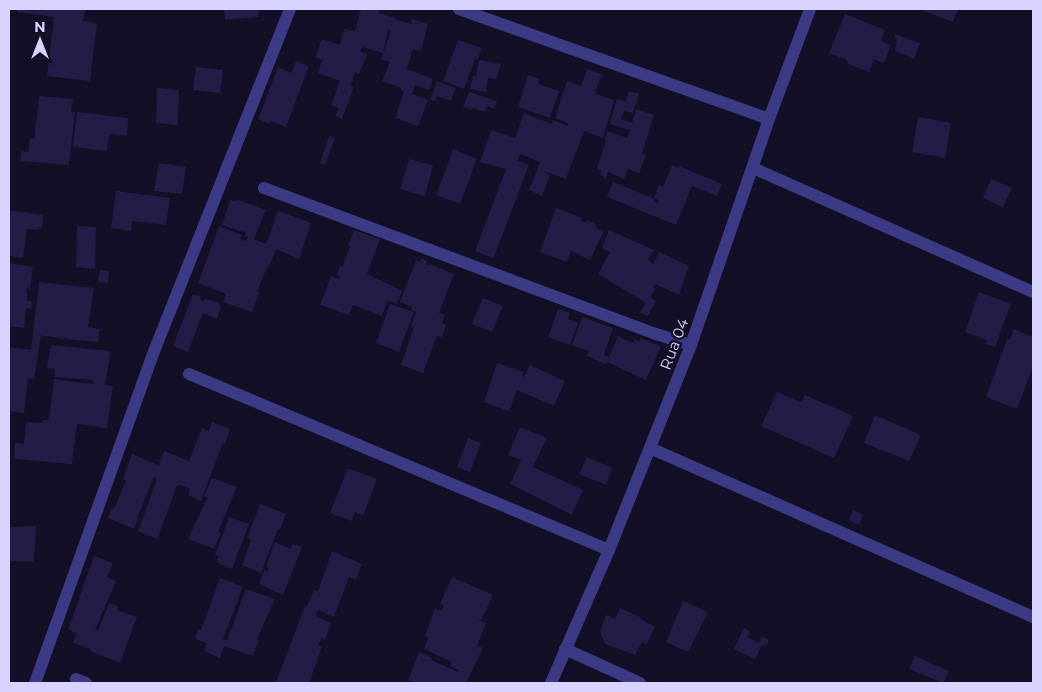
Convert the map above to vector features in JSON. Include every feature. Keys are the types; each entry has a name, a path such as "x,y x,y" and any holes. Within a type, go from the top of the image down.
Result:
{"street":[{"path":"35,683 154,354 290,9"},
{"path":"459,9 769,119"},
{"name":"Rua 04","path":"550,683 609,550 691,345 769,119 810,9"},
{"path":"752,168 1033,292"},
{"path":"264,188 691,345"},
{"path":"189,374 609,550"},
{"path":"650,448 1033,617"},
{"path":"565,649 640,683"}],"building":[{"path":"17,9 85,9 83,21 97,23 90,81 47,76 54,17 17,12"},
{"path":"224,9 258,9 259,17 225,20"},
{"path":"361,9 379,9 379,13 411,24 412,19 428,24 421,51 413,49 407,69 433,79 429,90 415,85 412,94 428,100 418,126 395,118 404,91 382,81 390,62 381,59 391,31 388,31 383,53 362,47 360,52 367,54 359,74 355,72 351,85 354,87 342,119 335,116 339,108 331,105 340,81 318,73 322,60 315,57 322,39 340,45 344,29 355,31"},
{"path":"919,9 958,9 953,22"},
{"path":"845,14 885,30 881,41 891,45 884,63 874,59 869,72 848,64 847,60 829,53"},
{"path":"895,34 920,43 914,59 895,51 897,39 894,37"},
{"path":"458,40 482,48 478,59 475,59 464,89 443,81"},
{"path":"479,60 501,64 496,79 488,78 486,92 470,89 473,76 476,76"},
{"path":"296,61 309,66 286,127 271,121 270,124 258,119 278,67 291,73"},
{"path":"196,67 223,70 220,93 193,90"},
{"path":"587,69 602,74 595,94 614,100 603,138 584,131 566,179 544,171 550,175 542,196 529,190 540,162 520,154 518,161 529,165 494,257 475,251 506,169 480,162 491,130 515,138 524,113 552,124 553,120 567,126 568,123 555,118 567,81 581,86"},
{"path":"528,75 540,79 538,84 559,91 550,118 518,107"},
{"path":"437,81 456,88 451,101 437,96 435,101 430,100"},
{"path":"157,88 179,90 178,125 156,123"},
{"path":"629,91 639,94 633,113 624,111 621,119 632,123 636,109 654,115 642,154 646,155 639,173 628,169 624,179 608,172 606,178 600,175 601,170 597,168 606,141 607,131 627,138 630,130 610,124 617,99 626,101"},
{"path":"469,92 497,101 494,109 487,106 485,112 463,107"},
{"path":"39,96 73,99 71,112 75,112 69,165 20,161 21,151 28,152 30,138 34,139"},
{"path":"77,112 128,118 127,136 109,134 107,151 73,147"},
{"path":"918,117 951,123 945,158 912,152"},
{"path":"329,136 335,138 325,165 320,163"},
{"path":"453,149 477,159 460,204 436,195"},
{"path":"409,159 433,165 425,196 400,189"},
{"path":"159,163 186,167 182,194 154,191"},
{"path":"672,165 679,168 679,166 722,184 717,196 692,186 676,225 607,197 613,182 655,199 654,201 658,203 659,200 654,198 659,185 663,187"},
{"path":"991,179 1012,188 1003,207 983,198"},
{"path":"116,191 170,198 166,225 132,221 131,231 111,228"},
{"path":"237,199 266,210 254,239 266,244 278,211 311,223 299,259 276,249 257,292 259,293 252,312 223,302 226,294 198,283 219,226 242,235 240,239 246,241 248,237 245,236 246,233 222,225 230,200 236,201"},
{"path":"556,208 582,218 581,221 586,223 587,220 596,224 595,227 604,231 590,260 571,251 567,262 540,252"},
{"path":"9,210 43,215 42,228 39,227 39,230 27,229 23,258 9,256"},
{"path":"77,226 96,227 95,269 76,267"},
{"path":"354,230 380,239 367,274 402,291 397,304 388,300 382,316 353,305 349,315 320,305 331,276 339,279 340,277 337,275 350,247 348,246"},
{"path":"609,230 654,250 648,260 653,264 659,252 689,266 679,295 655,284 653,288 655,289 650,297 656,301 648,316 640,313 646,303 598,274 610,252 602,248"},
{"path":"421,258 427,260 426,264 429,266 430,264 454,274 439,313 445,315 442,323 446,325 442,337 437,336 423,373 401,365 414,327 411,326 416,312 411,310 412,307 400,302 416,260 420,262"},
{"path":"9,263 33,267 30,289 26,288 27,300 32,301 31,309 26,308 24,328 9,326"},
{"path":"100,270 109,271 108,283 98,282"},
{"path":"39,282 94,288 88,327 100,329 98,342 66,339 66,336 65,339 41,335 34,379 28,378 24,413 9,411 9,347 31,350"},
{"path":"979,292 1011,304 995,347 986,344 987,340 965,332"},
{"path":"193,294 201,297 200,299 204,301 205,298 220,304 219,306 221,307 217,319 203,313 188,352 173,346"},
{"path":"483,298 503,306 492,332 472,324"},
{"path":"390,304 414,312 399,352 376,343"},
{"path":"558,309 570,313 568,319 578,323 570,345 548,337"},
{"path":"582,317 613,328 604,355 609,357 618,336 633,343 634,339 639,341 640,338 661,346 646,380 607,362 606,364 587,356 589,351 572,345"},
{"path":"1014,329 1033,337 1033,366 1017,409 986,397 1007,339 1010,340"},
{"path":"51,345 111,351 105,385 113,386 107,428 77,424 72,464 14,459 15,443 24,444 26,422 42,423 43,420 49,420 54,379 93,384 94,380 55,377 55,369 47,368"},
{"path":"497,363 524,372 522,376 524,377 530,365 565,381 554,406 517,390 509,411 484,402"},
{"path":"777,392 801,402 805,395 853,416 834,458 761,426"},
{"path":"875,415 921,435 909,461 864,443"},
{"path":"212,422 230,429 201,501 188,495 190,489 180,485 177,486 157,539 138,531 157,479 154,477 134,529 108,518 111,508 114,509 126,480 123,479 132,454 159,465 164,451 189,461 202,428 209,431"},
{"path":"520,427 547,438 533,467 583,490 572,515 510,484 521,460 508,455"},
{"path":"468,438 481,443 470,472 457,467"},
{"path":"587,457 612,468 606,485 579,474"},
{"path":"348,468 377,479 363,516 355,512 352,521 330,513"},
{"path":"212,478 237,487 218,532 221,533 214,549 188,539 207,498 204,496"},
{"path":"260,504 286,514 280,530 278,529 261,573 242,565 251,540 247,538"},
{"path":"853,510 863,515 859,525 849,520"},
{"path":"229,517 249,524 232,569 216,562 219,556 215,555"},
{"path":"36,526 34,562 9,561 9,527"},
{"path":"275,542 291,549 292,544 302,547 283,595 259,584 264,570 268,571 269,568 266,566"},
{"path":"332,551 362,564 356,580 349,577 334,617 318,610 315,616 331,623 325,640 321,639 318,645 322,647 309,683 276,682 305,606 307,606 314,590 318,591"},
{"path":"94,556 113,563 107,577 116,581 95,630 98,631 109,603 118,606 117,610 137,617 120,663 90,651 91,649 73,643 77,633 68,630"},
{"path":"452,577 493,595 481,620 475,618 486,623 477,646 483,648 466,683 416,683 408,680 419,652 432,658 431,660 458,672 459,670 450,666 452,662 424,649 428,638 425,636 435,608 441,611 444,606 440,604"},
{"path":"220,578 243,587 223,639 227,640 246,589 275,599 257,639 259,640 253,656 224,646 220,658 204,651 207,643 195,639 198,629 201,630"},
{"path":"683,601 708,612 688,652 666,642"},
{"path":"620,608 640,617 655,627 647,644 642,642 635,655 605,644 600,632 606,615 615,619"},
{"path":"744,628 750,631 747,637 759,643 762,636 769,640 766,646 762,645 755,659 734,649"},
{"path":"915,656 949,671 943,683 909,669"}]}
